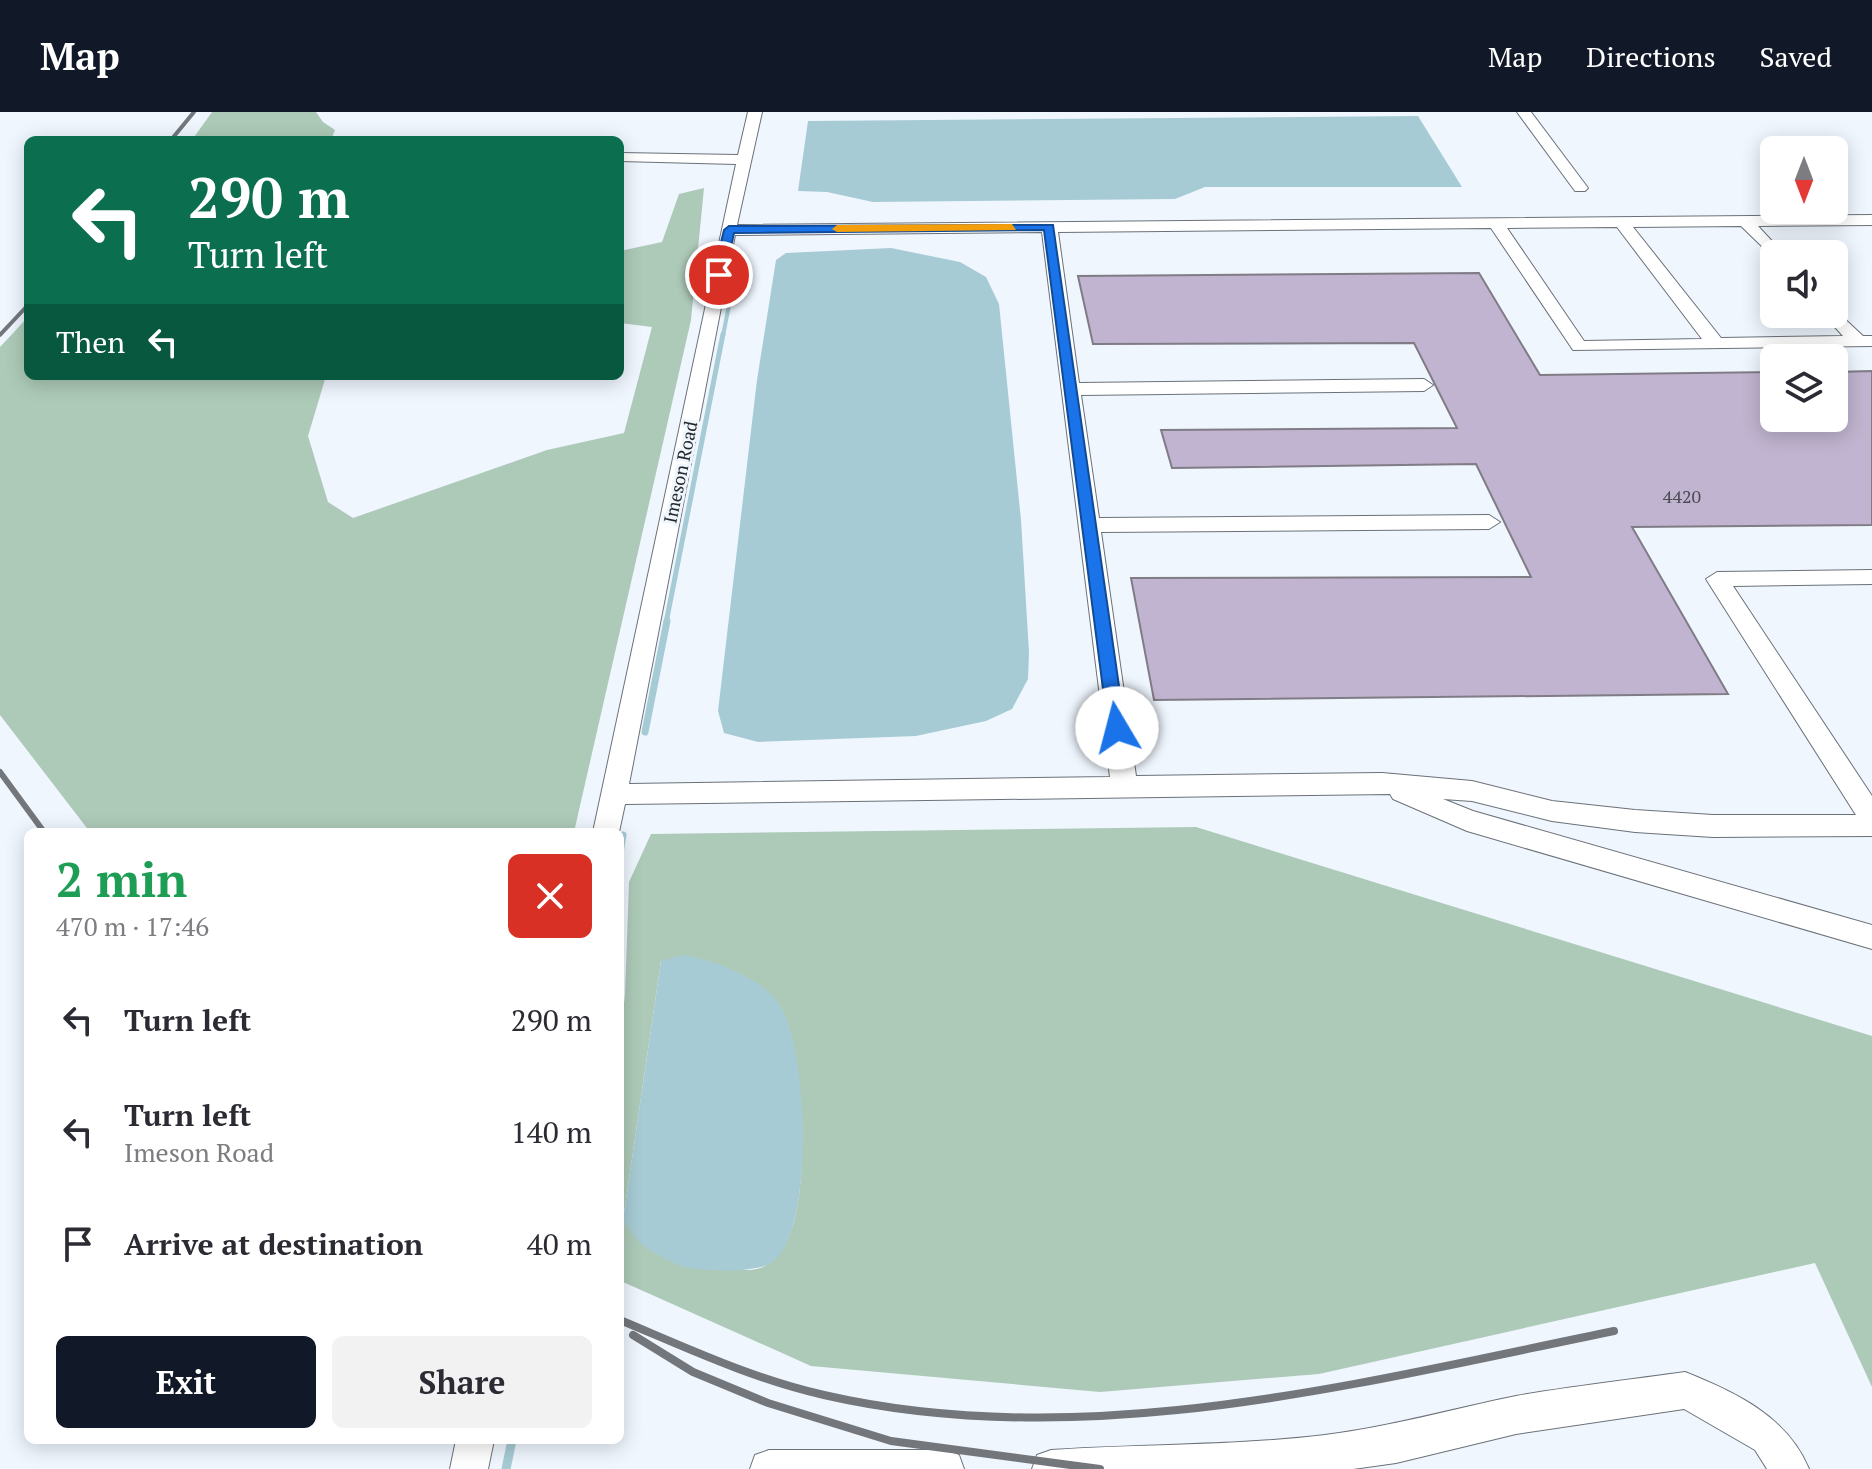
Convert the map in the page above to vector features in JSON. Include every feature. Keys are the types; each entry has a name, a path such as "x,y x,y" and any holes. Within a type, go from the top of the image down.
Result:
{"street":[{"name":"Imeson Road","path":"607,828 755,112"},
{"path":"1524,112 1580,188"},
{"path":"624,157 744,160"},
{"path":"1745,221 1763,240"},
{"path":"1621,222 1716,344"},
{"path":"729,230 1870,222"},
{"path":"1496,223 1579,346 1865,341"},
{"path":"1049,227 1124,786"},
{"path":"1848,327 1865,341"},
{"path":"1071,389 1424,385"},
{"path":"1089,525 1489,522"},
{"path":"1872,577 1717,579 1872,818"},
{"path":"614,794 1382,783 1472,791 1552,811 1635,821 1713,826 1872,825"},
{"path":"1382,783 1467,820 1872,937"},
{"path":"1051,1469 1143,1463 1240,1463 1326,1454 1396,1444 1516,1415 1685,1390 1717,1405 1768,1437 1790,1469"},
{"path":"469,1469 474,1444"},
{"path":"769,1469 945,1469"}],"green space":[{"path":"212,112 316,112 323,122 335,130 333,136 195,136"},
{"path":"704,188 691,320 575,828 87,828 0,715 0,347 24,321 24,380 325,380 308,436 328,502 353,518 547,450 624,433 652,327 624,324 624,250 662,242 679,194"},
{"path":"1196,827 1872,1036 1872,1387 1815,1263 1319,1374 1100,1392 811,1366 624,1282 624,1220 739,1268 748,1270 768,1265 782,1250 791,1230 798,1206 802,1153 802,1111 661,961 624,1213 624,1004 629,882 651,834"}],"water":[{"path":"1418,116 1462,187 1205,187 1175,199 873,202 827,192 798,191 808,121"},
{"path":"891,248 960,262 986,277 999,304 1021,520 1028,679 1012,709 986,721 916,736 758,742 724,733 718,711 757,380 776,260 786,253"},
{"path":"684,955 709,961 749,978 771,994 789,1026 801,1095 801,1176 796,1212 787,1242 774,1261 766,1265 744,1270 680,1266 643,1245 624,1221 661,961"}],"building":[{"path":"1479,273 1540,375 1760,372 1760,432 1848,432 1848,372 1872,371 1872,525 1632,527 1728,694 1154,700 1131,578 1531,577 1476,464 1172,468 1161,430 1457,428 1414,343 1093,344 1078,276"}],"waterway":[{"path":"723,336 738,258"},
{"path":"666,623 723,334"},
{"path":"645,732 667,621"},
{"path":"506,1469 511,1444"}],"railway":[{"path":"174,136 194,112"},
{"path":"0,335 24,309"},
{"path":"0,772 41,828"},
{"path":"624,1322 746,1372 824,1395 922,1412 1022,1418 1121,1415 1221,1405 1321,1390 1614,1331"},
{"path":"633,1335 693,1372 768,1403 891,1441 1100,1469"}],"slow traffic":[{"path":"837,229 1012,227"}],"route":[{"path":"719,275 729,230 1049,227 1117,728"}]}
